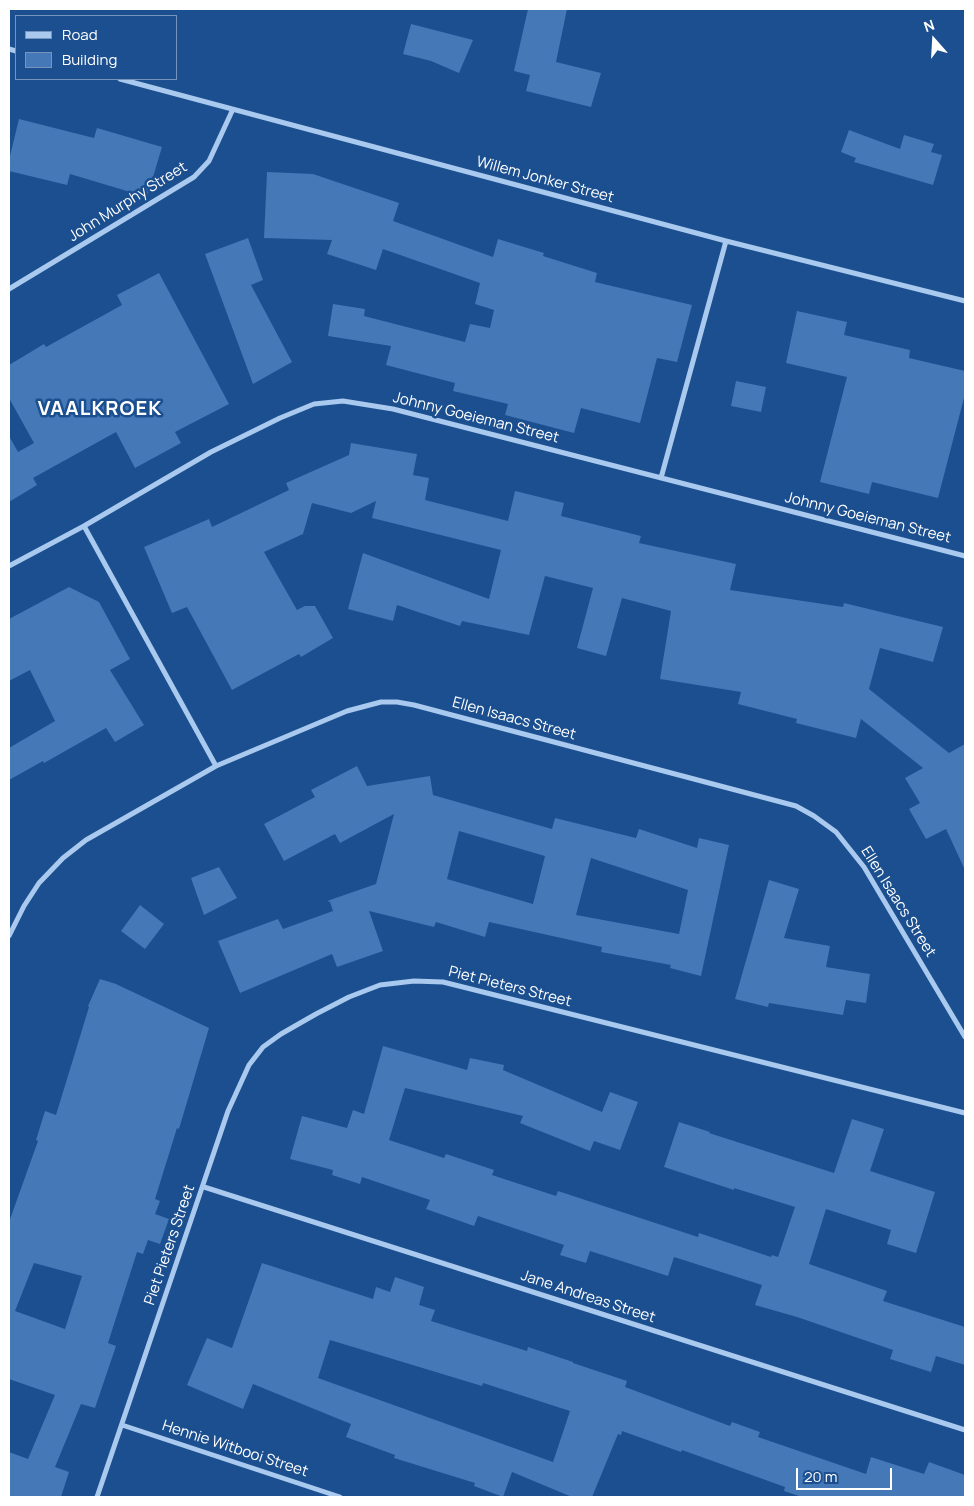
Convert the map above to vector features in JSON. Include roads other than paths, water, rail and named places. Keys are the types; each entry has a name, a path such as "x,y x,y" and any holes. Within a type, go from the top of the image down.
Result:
{"street":[{"name":"Willem Jonker Street","path":"124,80 726,241 965,302"},
{"name":"John Murphy Street","path":"9,289 194,177 209,160 233,110"},
{"path":"661,478 726,241"},
{"name":"Johnny Goeieman Street","path":"9,566 84,526 211,452 280,418 314,404 343,401 393,408 965,556"},
{"path":"84,526 216,766"},
{"name":"Ellen Isaacs Street","path":"9,936 24,906 39,884 63,858 86,840 216,766 347,711 382,702 397,702 796,806 814,816 836,832 864,867 965,1037"},
{"name":"Piet Pieters Street","path":"98,1497 204,1187 228,1111 250,1065 263,1047 309,1018 349,997 380,985 443,982 965,1113"},
{"name":"Jane Andreas Street","path":"204,1187 965,1430"},
{"name":"Hennie Witbooi Street","path":"122,1425 340,1497"}],"district":[{"name":"VAALKROEK","path":"100,409"}]}
